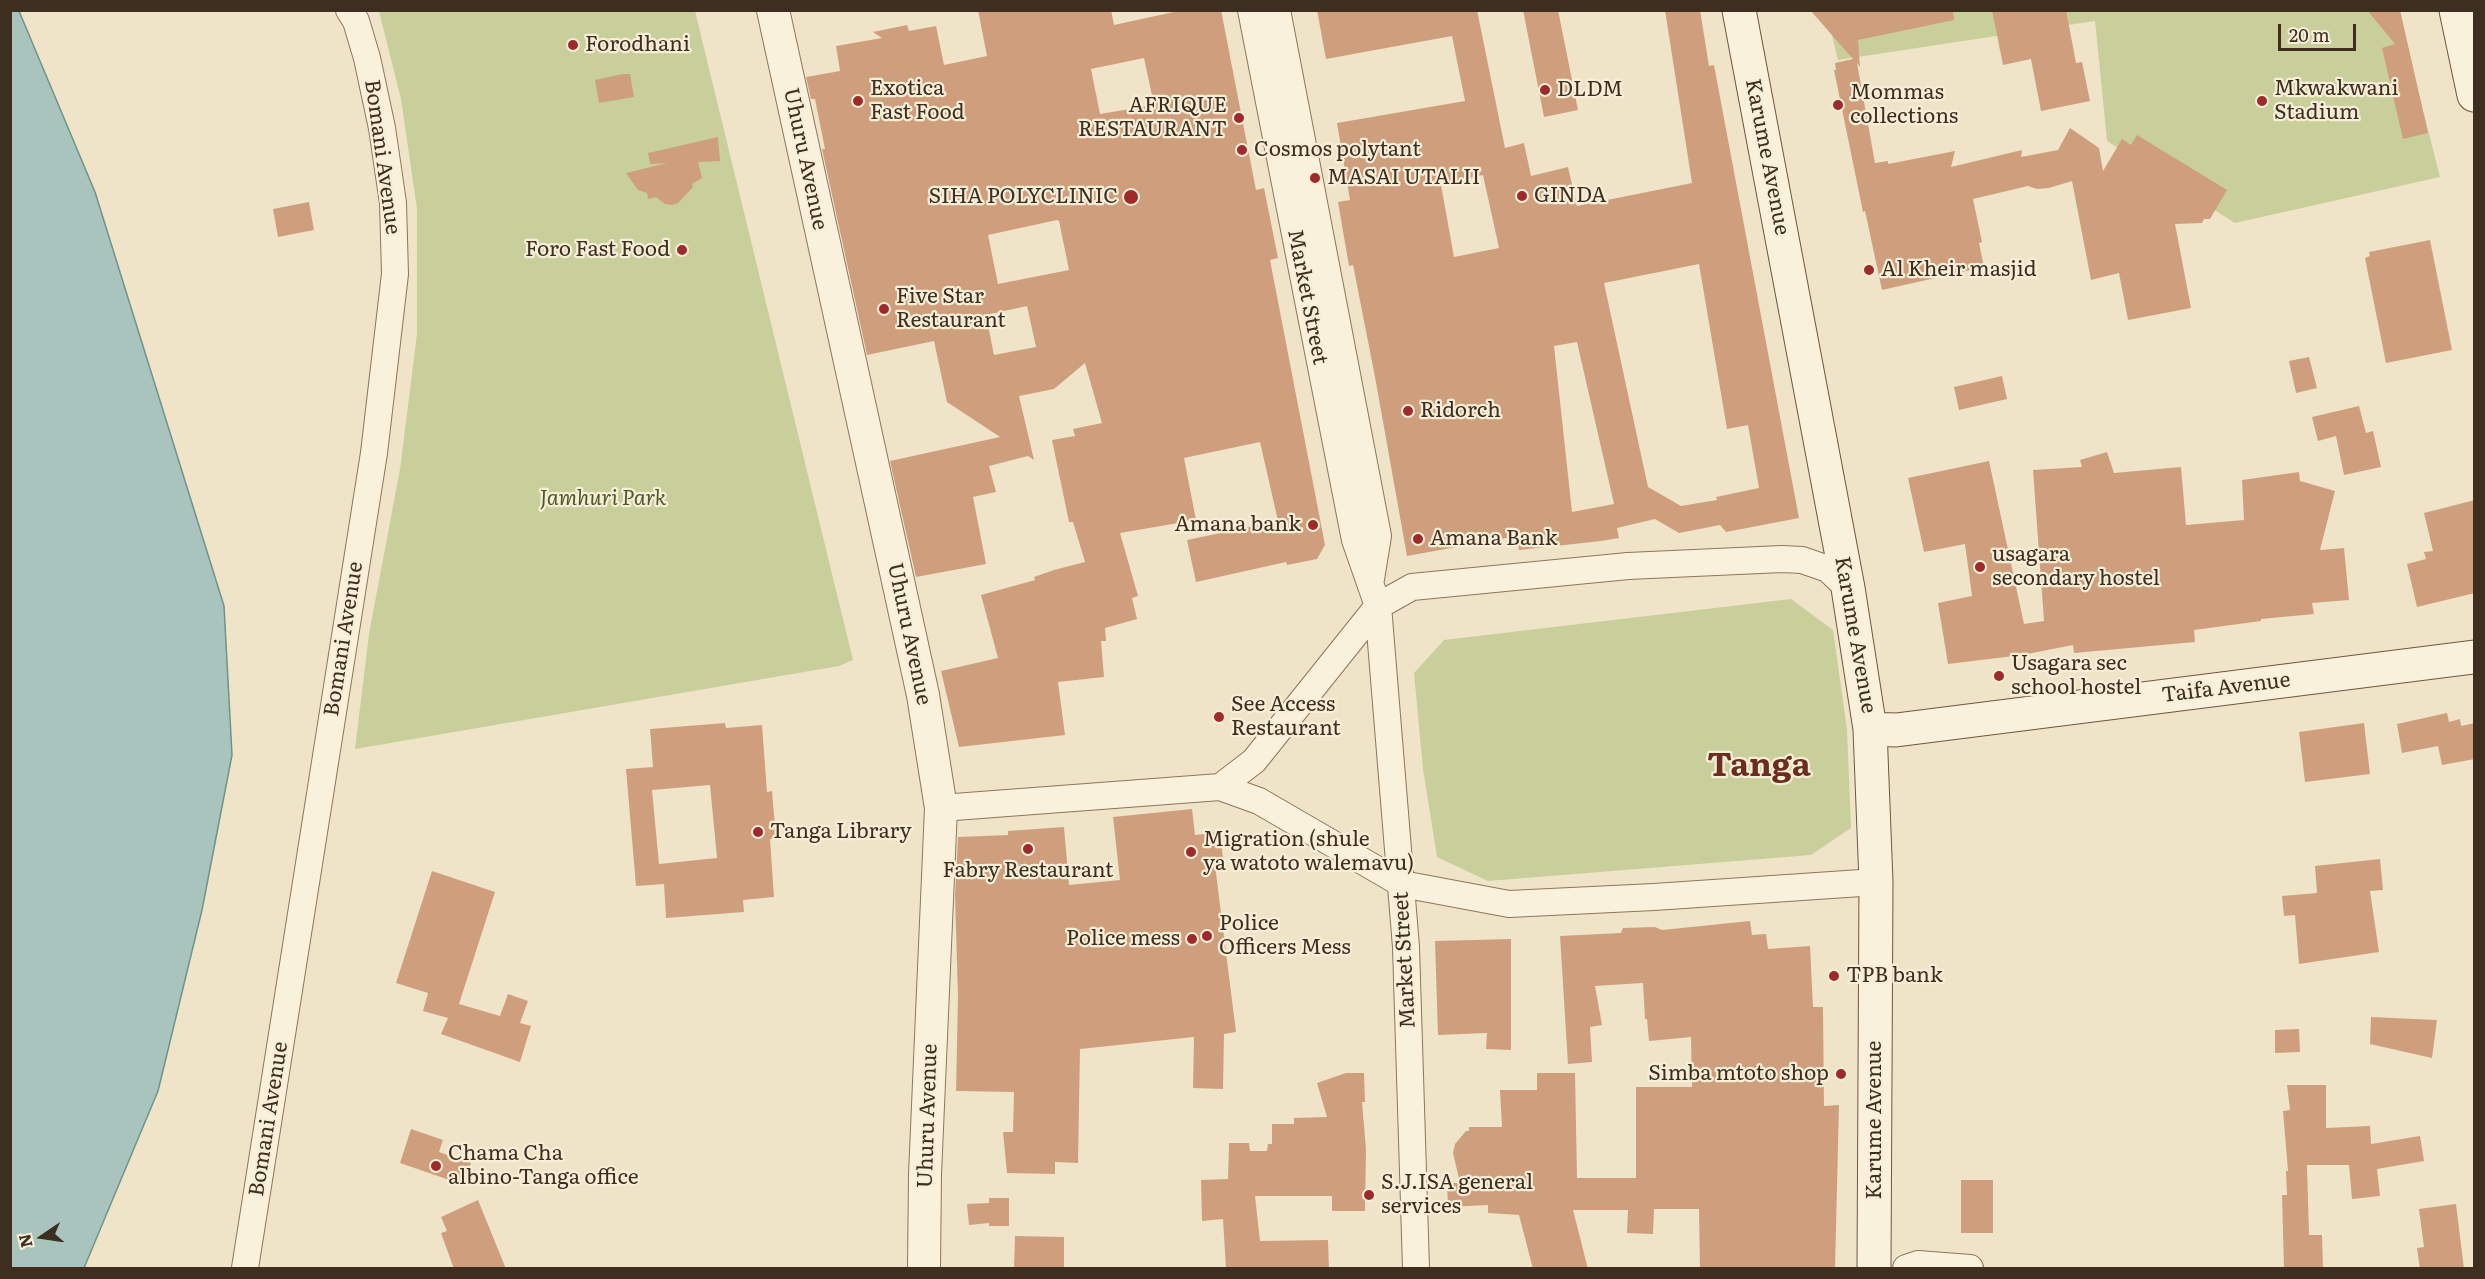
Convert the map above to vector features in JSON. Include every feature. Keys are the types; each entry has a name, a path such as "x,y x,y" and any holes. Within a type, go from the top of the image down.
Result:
{"main road":[{"name":"Karume Avenue","path":"1740,10 1848,588 1870,729 1876,882 1874,1269"},
{"path":"2456,10 2475,95"},
{"name":"Taifa Avenue","path":"1870,729 1896,730 2475,657"}],"street":[{"name":"Bomani Avenue","path":"245,1269 374,453 395,273 393,203 382,128 367,58 356,21 349,10"},
{"name":"Uhuru Avenue","path":"773,10 923,695 941,808 925,1174 924,1269"},
{"name":"Market Street","path":"1251,10 1355,540 1374,594"},
{"name":"Market Street","path":"1277,10 1378,536 1374,594 1406,947 1416,1269"},
{"path":"1220,787 1254,761 1374,594 1412,587 1628,566 1716,561 1802,560 1828,569 1848,588"},
{"path":"941,808 1220,787 1259,801 1402,884 1509,904 1876,882"},
{"path":"1906,1269 1918,1264 1970,1269"}],"green space":[{"name":"Jamhuri Park","path":"379,11 695,11 853,660 839,666 355,749 369,634 400,469 417,334 417,209 401,99"},
{"name":"Mkwakwani Stadium","path":"1812,11 2398,11 2440,177 2235,223 2107,141 2095,21 1838,60 1832,35"},
{"path":"1791,599 1833,630 1847,729 1851,828 1811,855 1488,881 1437,857 1423,769 1414,673 1444,640"}],"water":[{"path":"10,11 19,11 95,192 224,606 232,755 202,910 158,1091 84,1268 11,1268"}],"building":[{"path":"978,10 1111,10 1114,25 1183,10 1221,10 1256,190 1264,188 1278,258 1270,260 1325,545 1317,559 1287,565 1286,562 1196,582 1187,540 1278,521 1260,442 1184,458 1196,520 1120,533 1138,596 1132,598 1137,619 1105,628 1106,641 1101,641 1104,677 1058,682 1065,735 959,747 941,671 998,658 981,595 1035,580 1034,577 1085,562 1073,522 1069,522 1052,440 1075,436 1073,429 1102,423 1085,363 1054,389 1019,396 1034,460 1028,456 989,466 996,492 973,497 986,564 916,577 890,461 1000,437 947,402 934,341 867,355 822,149 825,149 815,99 811,99 806,77 840,71 836,46 882,38 873,32 907,25 909,31 936,26 944,65 987,56","holes":["1144,58 1154,105 1100,114 1091,69","1057,220 1069,270 998,284 988,235","1027,306 1036,347 994,355 986,315"]},
{"path":"1317,10 1477,10 1505,148 1524,143 1531,176 1568,167 1577,206 1692,183 1665,10 1700,10 1709,66 1714,65 1799,518 1726,532 1720,525 1679,533 1655,519 1617,528 1619,538 1601,541 1519,550 1517,536 1407,556 1375,377 1353,265 1349,266 1338,202 1350,200 1337,123 1465,101 1452,36 1326,59","holes":["1483,175 1499,248 1454,257 1441,185","1699,264 1727,429 1748,425 1759,488 1716,497 1717,500 1681,506 1648,487 1604,283","1577,342 1614,504 1572,512 1554,346"]},
{"path":"1523,10 1558,10 1578,110 1544,117"},
{"path":"1810,10 1953,10 1954,20 1858,40 1860,67 1857,63 1875,163 1888,161 1888,164 1955,151 1951,167 2022,150 2021,157 2058,150 2070,128 2099,148 2103,171 2122,139 2131,145 2137,135 2227,190 2210,219 2204,219 2202,223 2175,224 2191,308 2128,320 2119,273 2091,280 2072,181 2049,188 2037,189 2028,186 1973,199 1982,242 1979,243 1984,267 1882,290 1865,211 1863,212 1834,70 1836,70 1835,63 1853,59"},
{"path":"1992,10 2066,10 2076,63 2082,62 2090,101 2041,111 2031,59 2003,65"},
{"path":"2367,10 2400,10 2428,133 2403,139 2382,48 2395,44"},
{"path":"630,74 634,97 599,103 595,80"},
{"path":"718,137 720,161 698,162 702,178 692,184 693,187 678,203 665,204 656,197 648,199 647,193 638,190 626,173 667,163 650,164 648,153"},
{"path":"309,202 314,230 278,237 273,209"},
{"path":"2430,240 2452,350 2386,363 2365,258 2370,256 2369,252"},
{"path":"2309,357 2317,388 2296,393 2289,361"},
{"path":"2002,376 2007,399 1959,410 1954,387"},
{"path":"2359,406 2366,433 2373,431 2381,467 2344,475 2336,436 2318,441 2312,417"},
{"path":"2107,452 2114,473 2181,467 2186,525 2244,520 2242,480 2299,472 2300,481 2335,491 2320,550 2344,548 2349,600 2312,603 2314,614 2261,619 2261,621 2194,630 2195,642 2074,653 2073,645 2022,655 1948,664 1938,603 1972,596 1965,544 1924,552 1908,478 1989,461 2024,624 2044,621 2033,470 2082,467 2080,460"},
{"path":"2475,500 2475,593 2417,607 2407,564 2426,559 2424,552 2433,551 2424,513"},
{"path":"2447,713 2449,722 2460,719 2461,726 2475,723 2475,759 2442,765 2438,746 2402,753 2397,724"},
{"path":"725,723 726,728 762,725 767,792 772,791 776,838 770,839 774,897 743,900 744,912 666,918 664,884 636,886 626,769 653,767 650,729","holes":["710,785 717,858 659,864 652,790"]},
{"path":"2364,723 2370,774 2305,782 2299,732"},
{"path":"1192,809 1195,835 1220,832 1224,868 1217,869 1216,873 1236,1032 1224,1034 1223,1089 1193,1088 1194,1037 1080,1049 1078,1163 1055,1162 1055,1174 1007,1173 1003,1132 1013,1132 1014,1092 956,1091 958,997 955,896 958,837 1008,835 1008,831 1064,827 1069,885 1120,880 1113,817"},
{"path":"2380,859 2383,890 2370,891 2379,952 2299,964 2295,915 2284,916 2282,896 2317,893 2315,866"},
{"path":"432,871 495,892 459,1004 500,1016 508,994 528,1001 520,1023 531,1026 520,1062 441,1034 448,1018 423,1011 428,993 396,983"},
{"path":"1750,921 1752,935 1766,934 1768,949 1810,946 1813,1007 1823,1007 1824,1106 1839,1105 1835,1269 1700,1269 1699,1209 1654,1209 1653,1234 1627,1233 1628,1210 1573,1210 1588,1269 1533,1269 1519,1215 1488,1213 1488,1205 1448,1207 1447,1183 1460,1183 1453,1153 1455,1144 1466,1131 1469,1131 1469,1127 1502,1127 1500,1090 1537,1090 1537,1073 1575,1073 1577,1178 1636,1178 1636,1087 1692,1087 1691,1037 1649,1041 1643,983 1595,986 1602,1025 1590,1027 1592,1062 1568,1064 1560,936 1621,933 1623,928 1655,927 1662,930"},
{"path":"1511,939 1511,1050 1486,1049 1487,1033 1438,1035 1435,941"},
{"path":"2371,1017 2437,1020 2432,1058 2370,1044"},
{"path":"2299,1029 2300,1052 2275,1053 2275,1030"},
{"path":"1346,1073 1364,1073 1365,1102 1362,1102 1366,1149 1365,1211 1332,1211 1332,1196 1255,1196 1260,1241 1328,1240 1329,1269 1226,1269 1223,1219 1202,1221 1201,1180 1228,1179 1229,1143 1249,1143 1250,1151 1267,1151 1268,1144 1272,1144 1272,1124 1294,1124 1294,1118 1327,1117 1317,1083"},
{"path":"2287,1085 2326,1085 2326,1128 2370,1126 2371,1144 2420,1136 2424,1161 2377,1169 2380,1196 2352,1199 2349,1165 2307,1165 2309,1235 2322,1235 2323,1269 2284,1269 2282,1195 2287,1195 2286,1171 2288,1171 2283,1111 2290,1110"},
{"path":"411,1129 443,1140 439,1152 471,1163 464,1185 400,1163"},
{"path":"1961,1180 1993,1180 1993,1233 1961,1233"},
{"path":"989,1198 1009,1198 1009,1226 989,1226 989,1223 969,1225 967,1204 989,1203"},
{"path":"478,1200 506,1269 454,1269 441,1233 447,1231 441,1217"},
{"path":"2456,1204 2464,1269 2420,1269 2417,1248 2424,1247 2419,1209"},
{"path":"1015,1236 1064,1237 1064,1269 1014,1269"}],"place":[{"name":"Forodhani","path":"573,45"},
{"name":"DLDM","path":"1545,90"},
{"name":"Exotica Fast Food","path":"858,101"},
{"name":"Mkwakwani Stadium","path":"2262,101"},
{"name":"Mommas collections","path":"1838,105"},
{"name":"AFRIQUE RESTAURANT","path":"1239,118"},
{"name":"Cosmos polytant","path":"1242,150"},
{"name":"MASAI UTALII","path":"1315,178"},
{"name":"GINDA","path":"1522,196"},
{"name":"SIHA POLYCLINIC","path":"1131,197"},
{"name":"Foro Fast Food","path":"682,250"},
{"name":"Al Kheir masjid","path":"1869,270"},
{"name":"Five Star Restaurant","path":"884,309"},
{"name":"Ridorch","path":"1408,411"},
{"name":"Amana bank","path":"1313,525"},
{"name":"Amana Bank","path":"1418,539"},
{"name":"usagara secondary hostel","path":"1980,567"},
{"name":"Usagara sec school hostel","path":"1999,676"},
{"name":"See Access Restaurant","path":"1219,717"},
{"name":"Tanga Library","path":"758,832"},
{"name":"Fabry Restaurant","path":"1028,849"},
{"name":"Migration (shule ya watoto walemavu)","path":"1191,852"},
{"name":"Police Officers Mess","path":"1207,936"},
{"name":"Police mess","path":"1192,939"},
{"name":"TPB bank","path":"1834,976"},
{"name":"Simba mtoto shop","path":"1841,1074"},
{"name":"Chama Cha albino-Tanga office","path":"436,1166"},
{"name":"S.J.ISA general services","path":"1369,1195"}],"district":[{"name":"Tanga","path":"1759,766"}]}
